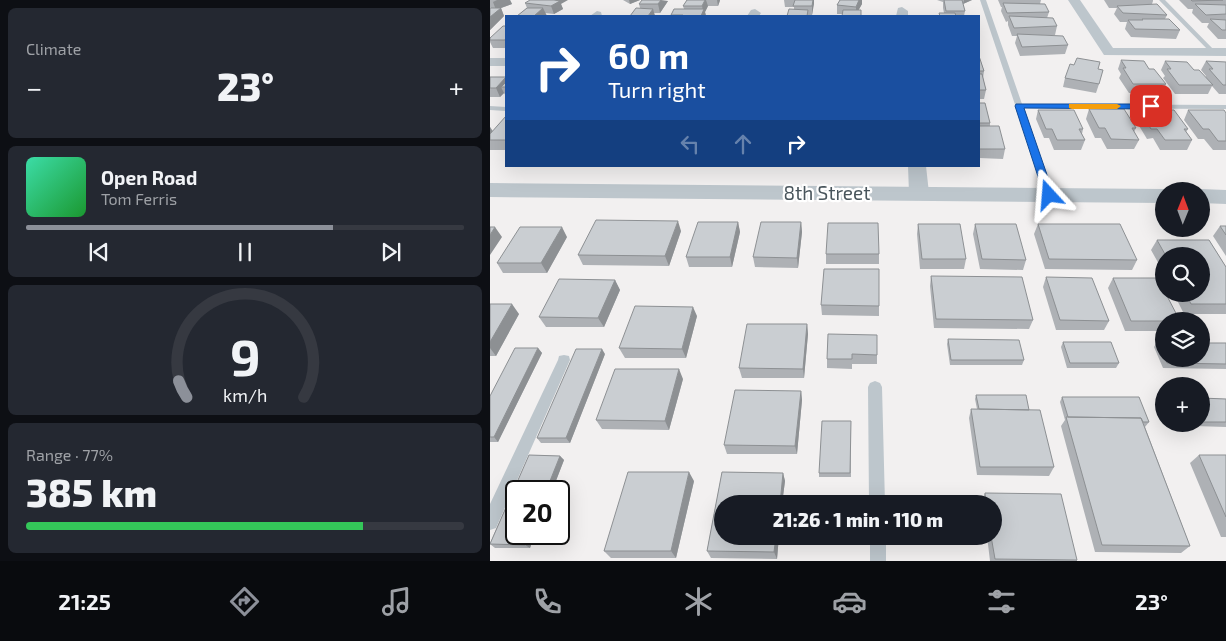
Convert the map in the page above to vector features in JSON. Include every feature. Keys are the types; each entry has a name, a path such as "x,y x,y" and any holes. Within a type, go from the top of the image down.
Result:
{"street":[{"path":"1074,0 1109,52 1219,52"},
{"path":"490,62 505,62"},
{"path":"917,167 920,193"},
{"name":"8th Street","path":"490,190 1155,196"},
{"path":"1210,196 1226,197"}],"lane":[{"path":"983,0 1049,195"},
{"path":"1162,0 1219,52"},
{"path":"1019,106 1226,107"},
{"path":"490,108 505,108"},
{"path":"490,522 564,360"},
{"path":"874,388 877,495"},
{"path":"878,545 878,561"}],"building":[{"path":"530,0 560,1 551,6 525,3"},
{"path":"642,0 661,0 658,4 639,4"},
{"path":"687,0 705,0 702,6 683,6"},
{"path":"795,0 813,0 812,6 793,6"},
{"path":"840,0 859,0 856,7 837,5"},
{"path":"944,0 962,0 965,11 946,11"},
{"path":"1191,0 1223,0 1192,1"},
{"path":"1003,3 1045,4 1049,12 1007,13"},
{"path":"1157,4 1167,15 1123,13 1117,6"},
{"path":"1195,4 1226,5 1226,14 1206,15"},
{"path":"490,8 501,8 490,17"},
{"path":"527,8 543,8 535,15 518,15"},
{"path":"636,8 653,9 649,15 631,15"},
{"path":"674,9 704,9 701,15 671,15"},
{"path":"789,9 808,10 807,15 787,15"},
{"path":"843,10 861,10 861,15 842,15"},
{"path":"939,13 955,13 956,15 940,15"},
{"path":"1009,16 1053,18 1057,26 1014,28"},
{"path":"1169,19 1180,30 1135,29 1128,20"},
{"path":"1210,19 1226,20 1226,30 1222,30"},
{"path":"505,26 505,40 490,40"},
{"path":"1017,34 1063,36 1068,45 1022,47"},
{"path":"1077,58 1100,62 1098,69 1103,70 1099,84 1065,78 1070,64 1074,65"},
{"path":"980,59 984,71 980,71"},
{"path":"1121,60 1144,61 1149,69 1154,69 1166,84 1133,84 1123,68 1126,68"},
{"path":"1165,61 1187,62 1194,70 1199,70 1213,85 1179,85 1167,69 1171,69"},
{"path":"1206,61 1226,62 1226,85 1223,85 1209,69 1213,69"},
{"path":"980,74 982,74 986,90 980,90"},
{"path":"490,77 505,77 496,88 490,88"},
{"path":"980,103 985,103 990,123 980,123"},
{"path":"1089,109 1124,109 1136,128 1132,128 1139,140 1111,139 1105,128 1099,128"},
{"path":"1038,110 1074,110 1083,129 1079,129 1085,140 1057,140 1052,129 1046,129"},
{"path":"1139,110 1174,110 1188,129 1184,129 1192,140 1165,140 1157,129 1151,129"},
{"path":"1188,110 1224,110 1226,113 1226,141 1218,141 1209,129 1203,129"},
{"path":"505,117 505,140 490,140 490,134"},
{"path":"980,126 999,126 1005,149 980,149"},
{"path":"596,220 678,221 665,256 578,255"},
{"path":"698,222 738,222 730,257 686,257"},
{"path":"761,222 801,222 797,258 753,257"},
{"path":"828,223 878,223 879,254 826,254"},
{"path":"918,224 960,224 966,259 922,259"},
{"path":"975,224 1016,224 1026,260 982,259"},
{"path":"1038,224 1120,224 1137,260 1049,259"},
{"path":"1220,226 1226,226 1226,235"},
{"path":"490,227 495,227 490,235"},
{"path":"520,227 562,227 541,263 497,263"},
{"path":"1157,240 1209,240 1226,267 1226,304 1191,304 1190,302 1210,302 1210,247 1161,247"},
{"path":"824,269 879,269 879,306 821,305"},
{"path":"931,276 1022,277 1033,320 936,319"},
{"path":"1046,277 1092,278 1109,321 1060,320"},
{"path":"1113,278 1155,278 1155,302 1170,302 1175,312 1155,312 1155,321 1131,321"},
{"path":"559,279 615,280 598,318 539,317"},
{"path":"490,304 512,304 490,342"},
{"path":"635,306 693,307 682,349 619,348"},
{"path":"747,324 807,324 803,369 739,368"},
{"path":"828,334 877,335 877,355 852,354 852,359 827,359"},
{"path":"948,339 1019,340 1024,360 951,360"},
{"path":"1063,342 1111,342 1119,363 1070,363"},
{"path":"1210,343 1226,343 1226,364 1210,364"},
{"path":"515,348 538,348 494,437 490,437 490,396"},
{"path":"576,349 602,349 566,438 537,438"},
{"path":"615,369 679,369 665,421 596,420"},
{"path":"735,390 801,391 795,446 724,445"},
{"path":"976,395 1026,395 1029,410 979,409"},
{"path":"1062,397 1139,397 1149,422 1143,422 1141,418 1068,417"},
{"path":"1210,398 1226,399 1226,422 1210,422"},
{"path":"971,409 1040,410 1054,467 980,467"},
{"path":"1066,417 1141,418 1190,546 1102,545"},
{"path":"822,421 851,421 850,473 819,473"},
{"path":"529,455 560,456 550,480 518,480"},
{"path":"1199,455 1226,455 1226,517"},
{"path":"628,472 689,472 671,551 604,551"},
{"path":"722,472 783,473 781,495 718,495"},
{"path":"985,493 1061,494 1077,560 995,559 993,545 1002,545 1002,495 985,495"},
{"path":"505,510 505,544 490,544"},
{"path":"714,514 714,545 775,545 774,552 707,551"}],"slow traffic":[{"path":"1072,106 1117,106"}],"route":[{"path":"1049,195 1019,106 1151,106"}]}
